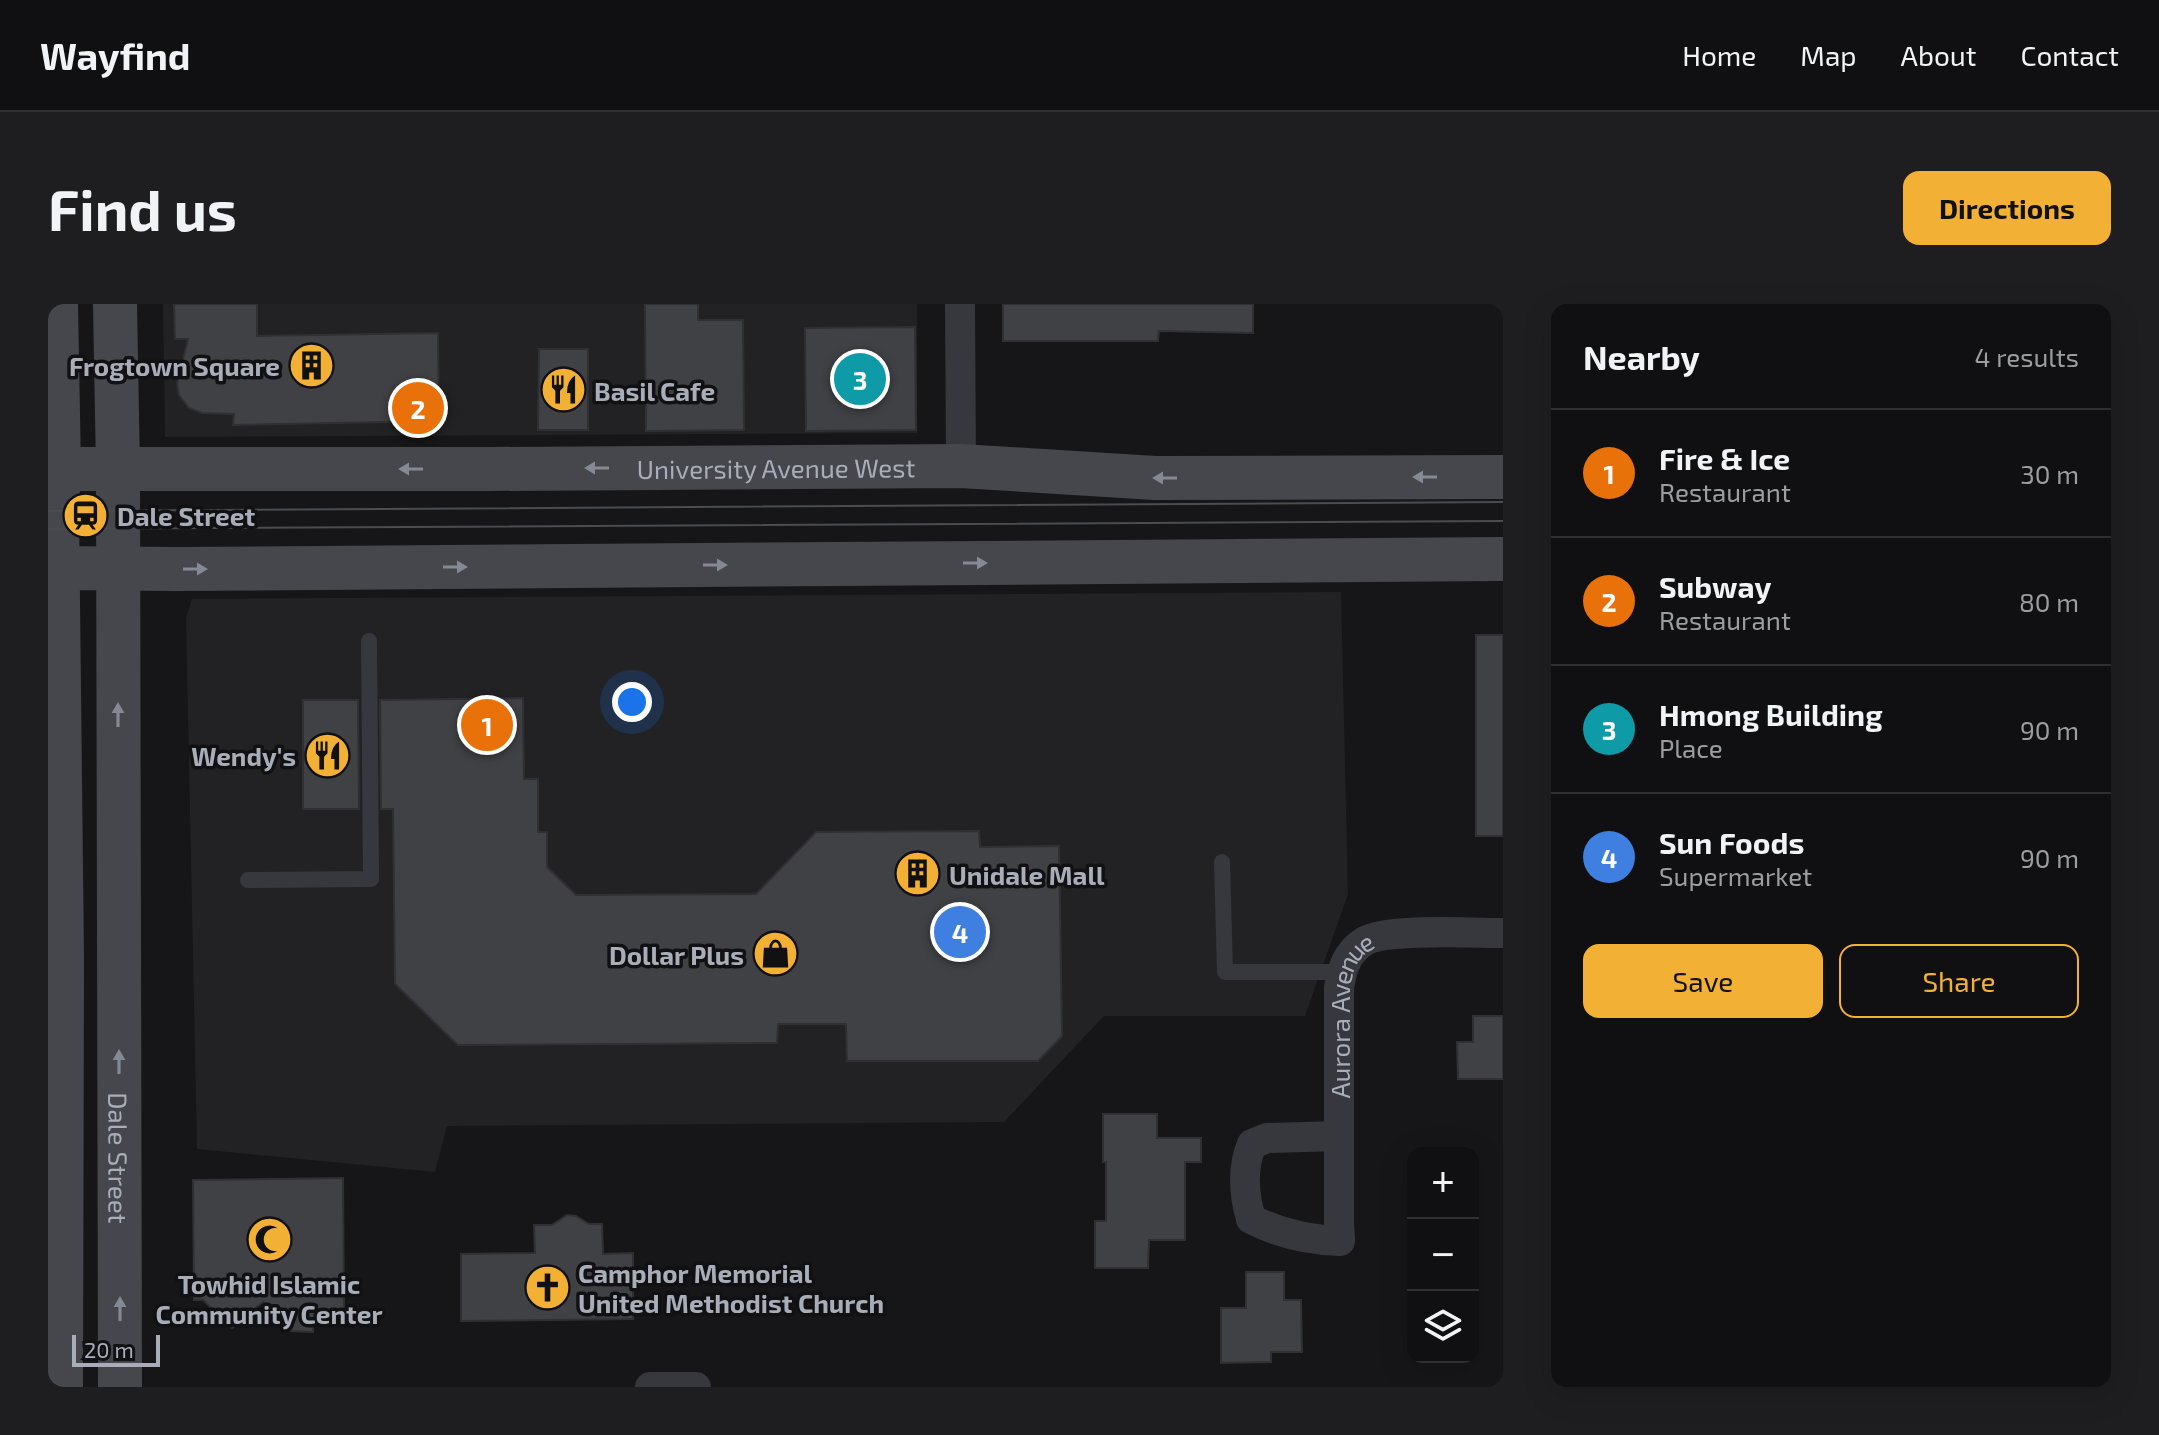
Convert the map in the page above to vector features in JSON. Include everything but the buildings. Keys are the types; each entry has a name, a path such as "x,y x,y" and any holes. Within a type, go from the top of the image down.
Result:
{"main road":[{"path":"56,304 54,1173 61,1387"},
{"name":"Dale Street","path":"115,304 120,1387"},
{"name":"University Avenue West","path":"54,469 961,466 1155,478 1503,477"},
{"path":"53,568 1503,559"}],"street":[{"path":"960,304 961,466"},
{"name":"Aurora Avenue","path":"1339,1136 1339,988 1342,968 1353,950 1367,940 1387,934 1503,933"},
{"path":"650,1387 696,1387"}],"lane":[{"path":"248,880 371,879 369,641"},
{"path":"1222,862 1225,972 1341,972"}],"shaded area":[{"path":"163,304 917,304 917,433 165,437"},
{"path":"1341,592 1348,894 1305,1016 1104,1016 1004,1122 447,1126 435,1172 197,1149 186,618 192,599"}],"tram line":[{"path":"48,511 1503,502"},
{"path":"48,529 1503,521"}],"place":[{"name":"Frogtown Square","path":"311,365"},
{"name":"Hmong Building","path":"860,379"},
{"name":"Basil Cafe","path":"563,390"},
{"name":"Subway","path":"418,408"},
{"name":"Dale Street","path":"86,515"},
{"name":"Fire & Ice","path":"487,725"},
{"name":"Wendy's","path":"327,755"},
{"name":"Unidale Mall","path":"918,874"},
{"name":"Sun Foods","path":"960,932"},
{"name":"Dollar Plus","path":"775,954"},
{"name":"Towhid Islamic Community Center","path":"269,1240"},
{"name":"Camphor Memorial United Methodist Church","path":"547,1287"}]}
